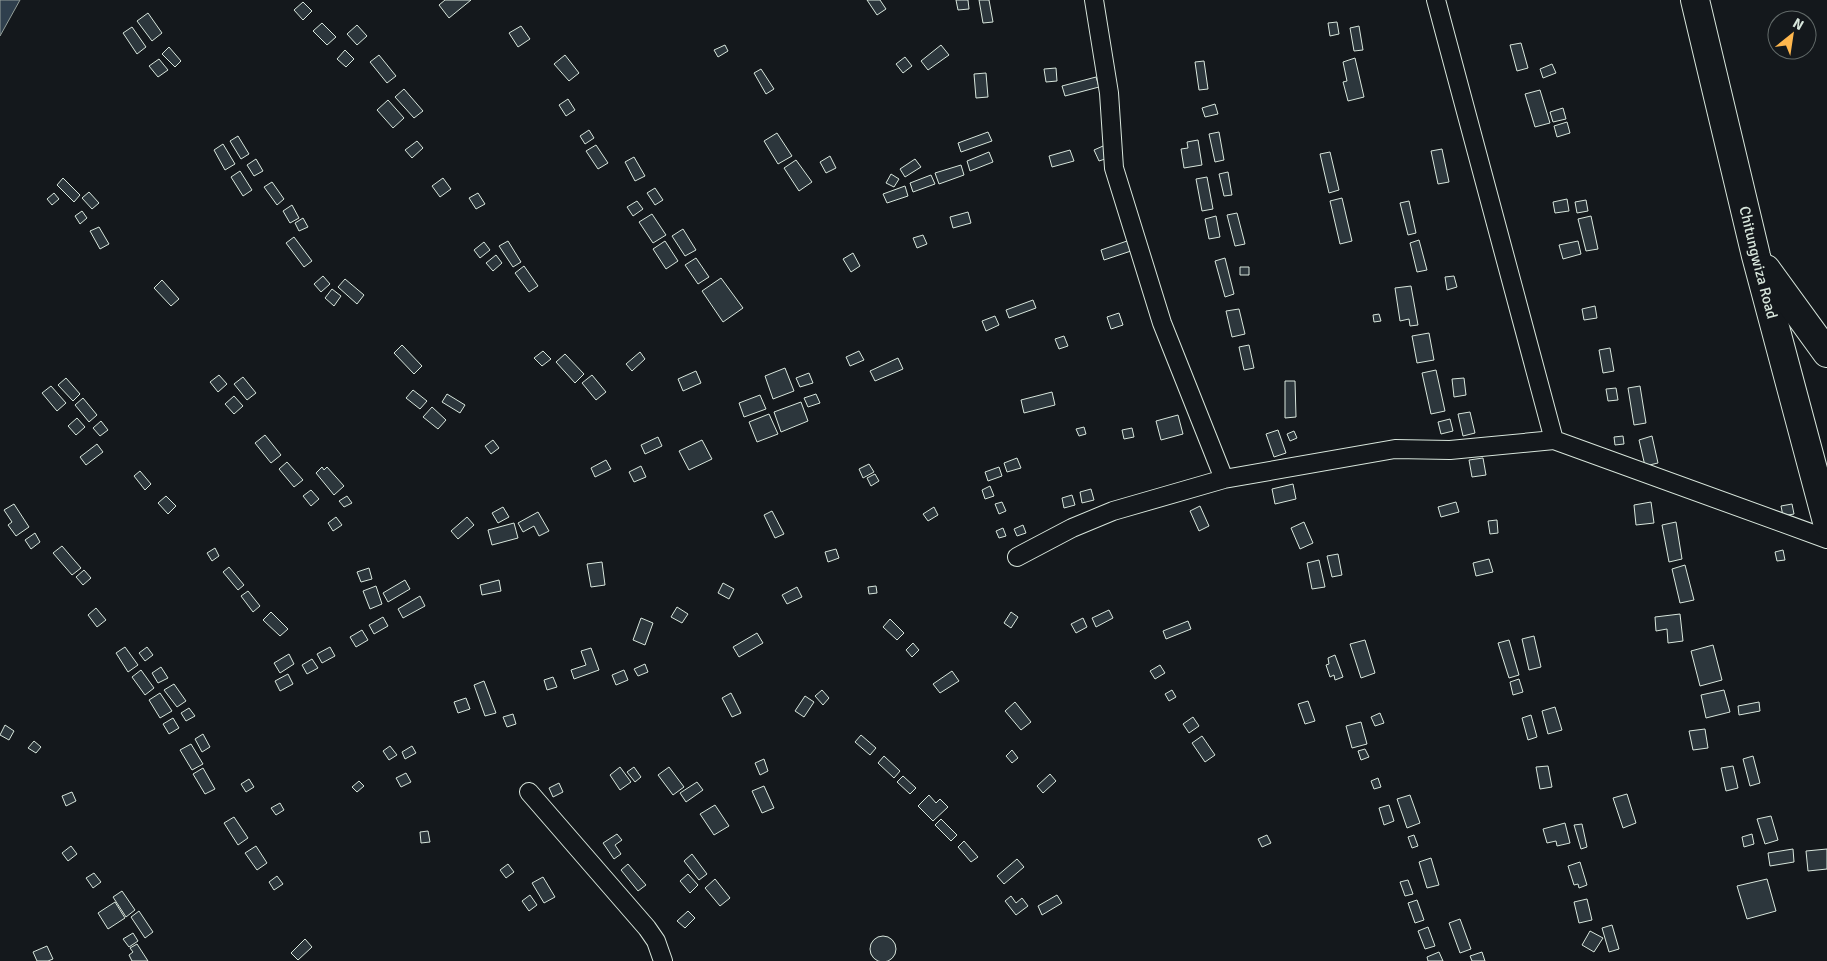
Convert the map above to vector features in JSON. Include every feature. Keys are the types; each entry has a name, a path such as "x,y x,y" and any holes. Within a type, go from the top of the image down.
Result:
{"main road":[{"name":"Chitungwiza Road","path":"1694,0 1756,256 1827,522"},
{"path":"1756,256 1827,354"}],"street":[{"path":"1094,0 1109,93 1114,168 1162,323 1224,479"},
{"path":"1436,0 1554,440"},
{"path":"1017,557 1072,528 1113,511 1224,479 1395,449 1450,450 1554,440 1827,539"},
{"path":"529,792 647,928 656,941 663,961"}],"water":[{"path":"0,0 20,0 0,36"}],"building":[{"path":"445,0 471,0 449,18 439,5"},
{"path":"867,0 880,0 886,9 877,15"},
{"path":"956,0 968,0 969,9 958,10"},
{"path":"979,0 989,0 993,22 983,23"},
{"path":"303,2 312,11 303,20 294,10"},
{"path":"148,13 162,33 152,41 137,21"},
{"path":"1337,22 1339,34 1330,36 1328,23"},
{"path":"322,23 336,37 327,45 313,31"},
{"path":"357,25 367,36 357,45 347,34"},
{"path":"521,26 530,39 518,47 509,33"},
{"path":"1359,26 1363,50 1354,51 1350,28"},
{"path":"132,27 146,47 137,54 123,33"},
{"path":"1521,43 1528,68 1517,71 1510,45"},
{"path":"725,45 728,51 718,57 714,50"},
{"path":"941,45 949,55 928,70 921,61"},
{"path":"169,47 181,61 175,67 162,54"},
{"path":"345,50 354,59 346,67 337,59"},
{"path":"379,55 396,76 387,83 370,62"},
{"path":"565,55 579,73 569,81 554,64"},
{"path":"905,57 912,66 903,73 896,64"},
{"path":"1355,58 1364,97 1348,101 1343,82 1347,81 1343,62"},
{"path":"159,59 168,70 158,77 149,66"},
{"path":"1204,61 1208,89 1199,90 1195,62"},
{"path":"1552,64 1556,73 1543,78 1540,69"},
{"path":"1056,68 1057,81 1046,82 1044,69"},
{"path":"761,69 774,89 766,94 754,73"},
{"path":"986,73 988,97 976,98 974,74"},
{"path":"1096,77 1099,87 1065,96 1062,86"},
{"path":"404,89 423,111 414,118 395,97"},
{"path":"1540,90 1550,123 1535,127 1525,94"},
{"path":"568,99 575,110 566,116 559,105"},
{"path":"388,100 404,118 393,128 377,110"},
{"path":"1215,104 1218,114 1205,117 1202,108"},
{"path":"1563,108 1566,119 1553,122 1550,112"},
{"path":"1567,122 1570,133 1557,137 1554,126"},
{"path":"589,130 594,138 585,144 580,136"},
{"path":"988,132 992,141 961,152 958,143"},
{"path":"1219,132 1224,160 1215,162 1209,134"},
{"path":"777,133 792,156 778,164 764,141"},
{"path":"238,136 249,154 241,159 230,141"},
{"path":"1198,140 1202,165 1184,168 1181,149 1188,148 1187,142"},
{"path":"417,141 423,148 412,158 405,150"},
{"path":"223,144 235,164 225,170 214,150"},
{"path":"596,145 608,163 598,169 586,151"},
{"path":"1103,146 1108,158 1099,161 1094,150"},
{"path":"1442,149 1449,182 1438,184 1431,151"},
{"path":"1070,150 1074,161 1052,167 1049,156"},
{"path":"989,152 993,162 970,171 967,161"},
{"path":"1330,152 1339,190 1329,193 1320,154"},
{"path":"830,156 836,168 826,173 820,162"},
{"path":"634,157 645,176 635,181 625,162"},
{"path":"256,159 263,171 254,176 247,165"},
{"path":"915,159 921,167 905,177 900,169"},
{"path":"796,160 812,182 799,191 784,168"},
{"path":"961,165 964,175 939,184 935,173"},
{"path":"240,171 252,190 243,196 231,177"},
{"path":"1228,172 1232,195 1224,196 1219,174"},
{"path":"891,174 899,179 894,187 886,183"},
{"path":"931,175 935,184 913,192 910,183"},
{"path":"1207,177 1213,209 1202,211 1196,179"},
{"path":"63,178 80,195 74,202 57,185"},
{"path":"443,178 451,189 440,197 432,186"},
{"path":"272,182 284,199 277,205 264,187"},
{"path":"905,186 908,196 887,203 883,194"},
{"path":"655,188 663,200 655,205 647,193"},
{"path":"89,192 99,203 92,209 82,198"},
{"path":"54,193 59,199 52,205 47,199"},
{"path":"478,193 485,204 476,209 469,198"},
{"path":"1342,198 1352,241 1340,244 1330,201"},
{"path":"1567,199 1569,211 1555,213 1553,202"},
{"path":"1586,200 1588,211 1577,213 1575,202"},
{"path":"637,201 643,209 633,216 627,207"},
{"path":"1409,201 1416,233 1408,235 1400,203"},
{"path":"292,205 299,218 290,223 283,211"},
{"path":"82,211 87,218 80,224 75,216"},
{"path":"968,212 971,223 953,228 950,217"},
{"path":"1237,213 1245,244 1235,246 1227,215"},
{"path":"652,214 666,235 653,243 639,222"},
{"path":"1216,216 1220,237 1209,239 1205,219"},
{"path":"1591,216 1598,249 1586,251 1578,219"},
{"path":"303,218 308,227 299,231 295,223"},
{"path":"99,227 109,244 100,249 90,231"},
{"path":"683,229 696,250 685,256 672,236"},
{"path":"923,235 927,244 917,248 913,238"},
{"path":"294,237 312,261 304,267 286,243"},
{"path":"1419,240 1427,270 1417,272 1410,243"},
{"path":"508,241 521,262 513,267 499,246"},
{"path":"665,241 678,261 666,269 653,249"},
{"path":"1127,241 1131,251 1104,260 1101,250"},
{"path":"1578,241 1581,254 1563,259 1559,245"},
{"path":"484,242 490,250 480,258 474,250"},
{"path":"853,253 860,266 851,272 843,259"},
{"path":"496,255 502,263 493,271 486,263"},
{"path":"696,258 709,277 698,284 685,265"},
{"path":"1225,258 1234,294 1225,297 1215,261"},
{"path":"524,266 538,286 529,292 515,273"},
{"path":"1240,267 1249,267 1249,275 1240,275"},
{"path":"323,276 330,284 321,292 314,284"},
{"path":"1454,276 1457,287 1447,290 1445,277"},
{"path":"721,278 743,308 723,322 702,291"},
{"path":"345,279 364,295 357,304 338,287"},
{"path":"162,280 179,299 171,306 154,288"},
{"path":"1411,286 1418,325 1410,326 1409,319 1400,321 1395,288"},
{"path":"332,289 341,296 334,306 325,298"},
{"path":"1033,300 1036,308 1009,318 1006,310"},
{"path":"1595,306 1597,318 1584,320 1582,309"},
{"path":"1239,309 1245,334 1232,337 1226,311"},
{"path":"1119,313 1123,325 1111,329 1107,317"},
{"path":"1379,314 1381,321 1374,322 1373,315"},
{"path":"995,316 999,325 986,331 982,321"},
{"path":"1429,333 1434,360 1417,363 1412,336"},
{"path":"1064,336 1068,346 1059,349 1055,339"},
{"path":"402,345 422,366 414,374 394,353"},
{"path":"1249,345 1254,368 1244,370 1239,347"},
{"path":"1610,348 1614,371 1603,373 1599,350"},
{"path":"543,351 551,359 542,366 534,358"},
{"path":"859,351 864,360 850,366 846,357"},
{"path":"640,352 645,359 632,371 626,364"},
{"path":"565,354 584,374 575,383 556,362"},
{"path":"898,358 903,369 875,381 870,371"},
{"path":"785,368 794,391 773,399 765,376"},
{"path":"1436,370 1445,411 1431,414 1422,373"},
{"path":"696,371 701,383 683,391 678,379"},
{"path":"809,373 813,383 800,387 796,378"},
{"path":"219,375 227,384 218,392 210,382"},
{"path":"592,375 606,392 596,400 582,383"},
{"path":"243,377 256,393 247,400 234,384"},
{"path":"66,378 80,394 73,401 58,385"},
{"path":"1464,378 1466,395 1454,397 1452,379"},
{"path":"1285,381 1295,381 1296,417 1285,418"},
{"path":"51,386 66,403 57,411 42,393"},
{"path":"1640,386 1646,423 1634,425 1628,388"},
{"path":"1616,388 1618,400 1608,401 1606,389"},
{"path":"413,390 427,401 420,409 406,398"},
{"path":"1052,392 1055,405 1024,413 1021,400"},
{"path":"447,394 465,405 460,413 442,402"},
{"path":"816,394 820,403 808,407 804,398"},
{"path":"760,395 766,409 744,417 739,403"},
{"path":"234,396 243,406 234,414 225,404"},
{"path":"83,398 97,415 89,422 75,405"},
{"path":"801,402 808,421 781,432 774,412"},
{"path":"432,407 446,420 438,429 423,417"},
{"path":"1470,412 1475,433 1463,436 1458,414"},
{"path":"769,414 778,434 757,442 749,422"},
{"path":"1178,415 1183,434 1161,440 1156,421"},
{"path":"77,418 85,427 76,435 68,426"},
{"path":"1450,419 1453,431 1441,434 1438,422"},
{"path":"101,421 108,430 100,436 93,428"},
{"path":"1084,427 1086,434 1079,436 1076,429"},
{"path":"1132,428 1134,437 1124,439 1122,430"},
{"path":"1278,430 1286,453 1274,457 1266,434"},
{"path":"1294,431 1297,438 1290,441 1287,434"},
{"path":"265,435 281,455 271,463 255,443"},
{"path":"1623,436 1624,444 1615,445 1614,437"},
{"path":"1652,436 1658,463 1645,466 1639,440"},
{"path":"658,437 662,446 645,454 641,445"},
{"path":"493,440 499,448 491,454 485,446"},
{"path":"702,440 712,459 689,470 679,451"},
{"path":"97,444 103,452 86,465 80,457"},
{"path":"1017,458 1021,468 1007,472 1004,463"},
{"path":"1483,458 1486,475 1472,477 1469,460"},
{"path":"606,460 611,469 595,477 591,468"},
{"path":"287,462 303,480 294,487 279,469"},
{"path":"869,464 874,472 863,478 859,469"},
{"path":"641,466 646,477 634,482 629,472"},
{"path":"322,467 324,470 327,467 344,486 334,495 316,473"},
{"path":"999,467 1002,476 988,481 985,472"},
{"path":"140,471 151,484 145,490 134,476"},
{"path":"875,474 879,481 871,486 867,478"},
{"path":"1293,484 1296,499 1275,504 1272,489"},
{"path":"990,486 994,496 985,499 982,490"},
{"path":"1091,489 1094,500 1082,503 1080,492"},
{"path":"311,490 319,499 311,506 303,496"},
{"path":"1072,495 1075,505 1064,508 1062,498"},
{"path":"166,496 176,506 168,514 158,503"},
{"path":"347,496 352,503 344,507 339,501"},
{"path":"1002,502 1006,511 999,514 995,504"},
{"path":"1456,502 1459,512 1441,517 1438,507"},
{"path":"1651,502 1654,523 1636,525 1634,505"},
{"path":"14,504 29,527 16,536 8,525 12,522 4,510"},
{"path":"1792,504 1794,514 1783,516 1781,506"},
{"path":"1200,506 1209,526 1199,531 1190,511"},
{"path":"503,507 509,517 498,523 492,513"},
{"path":"934,507 938,515 928,521 923,514"},
{"path":"772,511 784,534 775,538 764,515"},
{"path":"538,512 549,531 539,536 534,526 523,532 518,523"},
{"path":"336,517 342,525 333,531 328,523"},
{"path":"467,517 474,525 458,539 451,531"},
{"path":"1497,520 1498,533 1490,534 1488,521"},
{"path":"1304,522 1313,543 1300,549 1291,528"},
{"path":"1676,522 1682,559 1669,562 1662,525"},
{"path":"514,523 518,538 492,545 488,530"},
{"path":"1023,525 1026,533 1017,536 1014,529"},
{"path":"1003,528 1006,536 999,538 996,531"},
{"path":"35,533 40,542 31,549 25,540"},
{"path":"62,546 81,568 72,575 53,553"},
{"path":"215,548 219,556 212,561 207,553"},
{"path":"836,549 839,558 828,562 825,552"},
{"path":"1783,550 1785,560 1777,561 1775,552"},
{"path":"1338,554 1342,575 1332,577 1327,556"},
{"path":"1489,559 1493,572 1476,576 1473,563"},
{"path":"1319,560 1325,587 1312,589 1307,563"},
{"path":"602,562 605,585 591,587 587,564"},
{"path":"1685,565 1694,600 1680,603 1672,569"},
{"path":"229,567 244,585 238,590 223,572"},
{"path":"369,568 372,579 361,582 357,572"},
{"path":"84,570 91,578 83,585 76,577"},
{"path":"405,580 410,589 388,602 383,593"},
{"path":"499,580 501,591 482,595 480,585"},
{"path":"723,583 734,589 729,599 718,593"},
{"path":"376,586 382,604 370,609 363,591"},
{"path":"876,586 877,593 869,594 868,587"},
{"path":"797,587 802,597 787,604 782,595"},
{"path":"248,591 260,606 253,612 241,596"},
{"path":"420,596 425,606 403,618 398,609"},
{"path":"677,607 688,614 682,623 671,617"},
{"path":"96,608 106,620 97,627 88,615"},
{"path":"1109,610 1113,618 1096,627 1092,618"},
{"path":"271,612 288,629 280,636 263,620"},
{"path":"1011,612 1018,617 1011,628 1004,623"},
{"path":"1680,614 1683,641 1668,643 1667,629 1656,631 1655,617"},
{"path":"383,617 388,626 374,634 369,625"},
{"path":"641,618 653,623 645,645 633,640"},
{"path":"1083,618 1087,627 1076,633 1071,624"},
{"path":"890,619 904,633 897,640 883,627"},
{"path":"1188,621 1191,629 1166,639 1163,631"},
{"path":"362,630 368,640 356,647 350,637"},
{"path":"757,633 763,643 739,657 733,647"},
{"path":"1534,636 1541,667 1529,670 1522,639"},
{"path":"1365,640 1375,673 1361,678 1350,644"},
{"path":"1509,640 1519,675 1509,678 1498,643"},
{"path":"913,643 919,650 912,657 906,650"},
{"path":"1713,645 1722,680 1700,686 1691,651"},
{"path":"125,647 138,665 128,672 116,653"},
{"path":"147,647 153,655 145,661 139,653"},
{"path":"330,647 335,656 322,663 317,654"},
{"path":"591,648 599,670 574,679 571,670 586,665 581,651"},
{"path":"289,654 294,664 280,673 274,663"},
{"path":"1335,655 1343,677 1335,680 1334,675 1330,677 1326,665 1329,664 1328,658"},
{"path":"312,659 318,668 307,674 302,665"},
{"path":"645,664 648,672 638,676 634,669"},
{"path":"1160,665 1165,673 1155,679 1150,671"},
{"path":"161,667 168,678 158,683 152,673"},
{"path":"141,670 154,688 145,695 132,677"},
{"path":"624,670 628,680 616,685 612,675"},
{"path":"952,671 959,681 940,693 933,684"},
{"path":"288,674 293,684 280,691 275,681"},
{"path":"553,677 557,687 547,690 544,680"},
{"path":"1519,679 1523,692 1513,695 1510,682"},
{"path":"484,681 496,713 485,716 474,685"},
{"path":"174,684 186,701 177,707 164,690"},
{"path":"822,690 829,698 823,705 815,696"},
{"path":"1172,690 1176,697 1169,701 1165,694"},
{"path":"1724,690 1730,712 1706,718 1701,695"},
{"path":"160,693 172,711 160,718 149,700"},
{"path":"731,693 741,713 732,717 722,698"},
{"path":"805,696 814,702 804,717 795,711"},
{"path":"466,698 470,709 458,713 454,702"},
{"path":"1308,701 1315,721 1305,724 1298,704"},
{"path":"1015,702 1031,722 1021,730 1005,711"},
{"path":"1759,702 1760,711 1739,715 1738,706"},
{"path":"1555,707 1562,730 1548,734 1542,711"},
{"path":"189,708 195,716 186,721 181,713"},
{"path":"1380,713 1384,723 1375,726 1371,717"},
{"path":"513,714 516,724 507,727 503,717"},
{"path":"1531,715 1537,737 1528,740 1522,718"},
{"path":"1193,717 1199,726 1189,733 1183,724"},
{"path":"173,718 179,728 169,734 163,724"},
{"path":"1361,722 1367,744 1352,748 1346,726"},
{"path":"5,725 14,731 9,740 0,735"},
{"path":"1705,729 1708,748 1693,750 1689,731"},
{"path":"203,734 210,747 202,752 195,739"},
{"path":"861,735 876,748 870,755 855,742"},
{"path":"1202,736 1215,755 1205,762 1192,743"},
{"path":"34,741 41,747 36,753 28,748"},
{"path":"191,744 203,764 192,770 180,750"},
{"path":"390,746 397,755 389,760 383,751"},
{"path":"412,746 416,753 405,759 402,752"},
{"path":"1365,749 1369,757 1361,760 1358,751"},
{"path":"1012,750 1018,758 1012,763 1006,756"},
{"path":"884,756 900,771 894,778 878,763"},
{"path":"1753,756 1760,783 1750,786 1743,759"},
{"path":"764,759 768,771 760,775 755,763"},
{"path":"1548,766 1552,787 1540,789 1536,767"},
{"path":"1733,766 1738,788 1726,791 1721,768"},
{"path":"620,767 631,782 620,790 610,775"},
{"path":"634,767 641,777 635,782 627,772"},
{"path":"669,767 684,787 673,795 658,775"},
{"path":"203,768 215,789 205,794 193,774"},
{"path":"406,773 411,782 401,787 396,778"},
{"path":"1050,774 1056,781 1043,793 1037,786"},
{"path":"903,776 916,788 910,794 897,782"},
{"path":"1378,778 1381,787 1374,789 1371,781"},
{"path":"249,779 254,787 246,792 241,784"},
{"path":"359,781 364,786 357,792 352,787"},
{"path":"697,782 703,790 686,802 680,793"},
{"path":"559,783 563,792 553,797 549,788"},
{"path":"764,786 774,808 762,813 752,791"},
{"path":"72,792 76,801 66,806 62,796"},
{"path":"1627,794 1636,823 1623,828 1613,798"},
{"path":"929,795 936,803 940,799 948,807 933,821 918,806"},
{"path":"1410,795 1420,823 1407,828 1397,799"},
{"path":"280,803 284,810 276,815 271,808"},
{"path":"715,805 729,826 714,835 700,814"},
{"path":"1389,805 1394,821 1384,825 1379,808"},
{"path":"1771,816 1778,840 1765,844 1757,819"},
{"path":"234,817 248,838 238,845 224,823"},
{"path":"941,819 957,835 951,841 935,825"},
{"path":"1565,823 1570,843 1557,846 1556,841 1547,843 1543,829"},
{"path":"1582,824 1587,847 1581,849 1574,825"},
{"path":"428,831 430,842 421,843 420,832"},
{"path":"617,834 622,840 615,845 621,854 614,859 603,843"},
{"path":"1752,834 1754,844 1744,847 1742,837"},
{"path":"1267,835 1271,843 1262,847 1258,839"},
{"path":"1414,835 1418,846 1412,848 1408,837"},
{"path":"964,841 978,857 971,862 958,847"},
{"path":"71,846 77,854 68,861 62,853"},
{"path":"256,846 267,863 257,870 245,853"},
{"path":"1793,849 1794,862 1770,866 1768,853"},
{"path":"1827,849 1827,869 1808,871 1806,851"},
{"path":"692,854 707,874 699,880 684,861"},
{"path":"1431,858 1439,885 1427,888 1419,862"},
{"path":"1017,859 1024,867 1004,884 997,876"},
{"path":"1580,862 1587,885 1579,888 1578,884 1574,885 1568,866"},
{"path":"508,864 514,872 506,878 500,870"},
{"path":"628,864 646,885 638,891 621,870"},
{"path":"94,873 101,882 93,888 86,878"},
{"path":"688,874 698,885 690,893 680,881"},
{"path":"277,876 283,884 274,890 269,882"},
{"path":"543,877 555,897 544,903 532,883"},
{"path":"715,879 730,898 720,906 705,888"},
{"path":"1767,879 1776,911 1747,919 1737,886"},
{"path":"1408,880 1413,894 1405,896 1400,882"},
{"path":"122,891 135,910 126,917 113,897"},
{"path":"530,895 537,905 529,911 522,901"},
{"path":"1057,895 1062,903 1042,915 1038,906"},
{"path":"1011,896 1016,903 1022,898 1028,906 1016,915 1005,901"},
{"path":"1587,899 1592,920 1579,923 1574,902"},
{"path":"1417,900 1424,920 1415,923 1408,903"},
{"path":"115,902 125,918 108,929 98,913"},
{"path":"139,911 153,932 145,938 131,917"},
{"path":"688,911 695,918 685,928 677,921"},
{"path":"1460,919 1471,949 1460,953 1449,923"},
{"path":"1612,925 1619,949 1609,952 1602,928"},
{"path":"1428,927 1435,946 1425,949 1418,931"},
{"path":"1590,931 1603,938 1594,952 1582,945"},
{"path":"133,933 138,941 129,947 123,939"},
{"path":"883,936 892,940 896,949 892,958 883,962 874,958 870,949 874,940"},
{"path":"305,939 312,947 298,960 291,953"},
{"path":"137,944 148,961 132,961 129,955 133,952 130,948"},
{"path":"47,946 53,959 37,961 33,952"},
{"path":"1439,952 1443,961 1428,961 1427,957"},
{"path":"1482,952 1485,961 1472,961 1470,956"}]}
